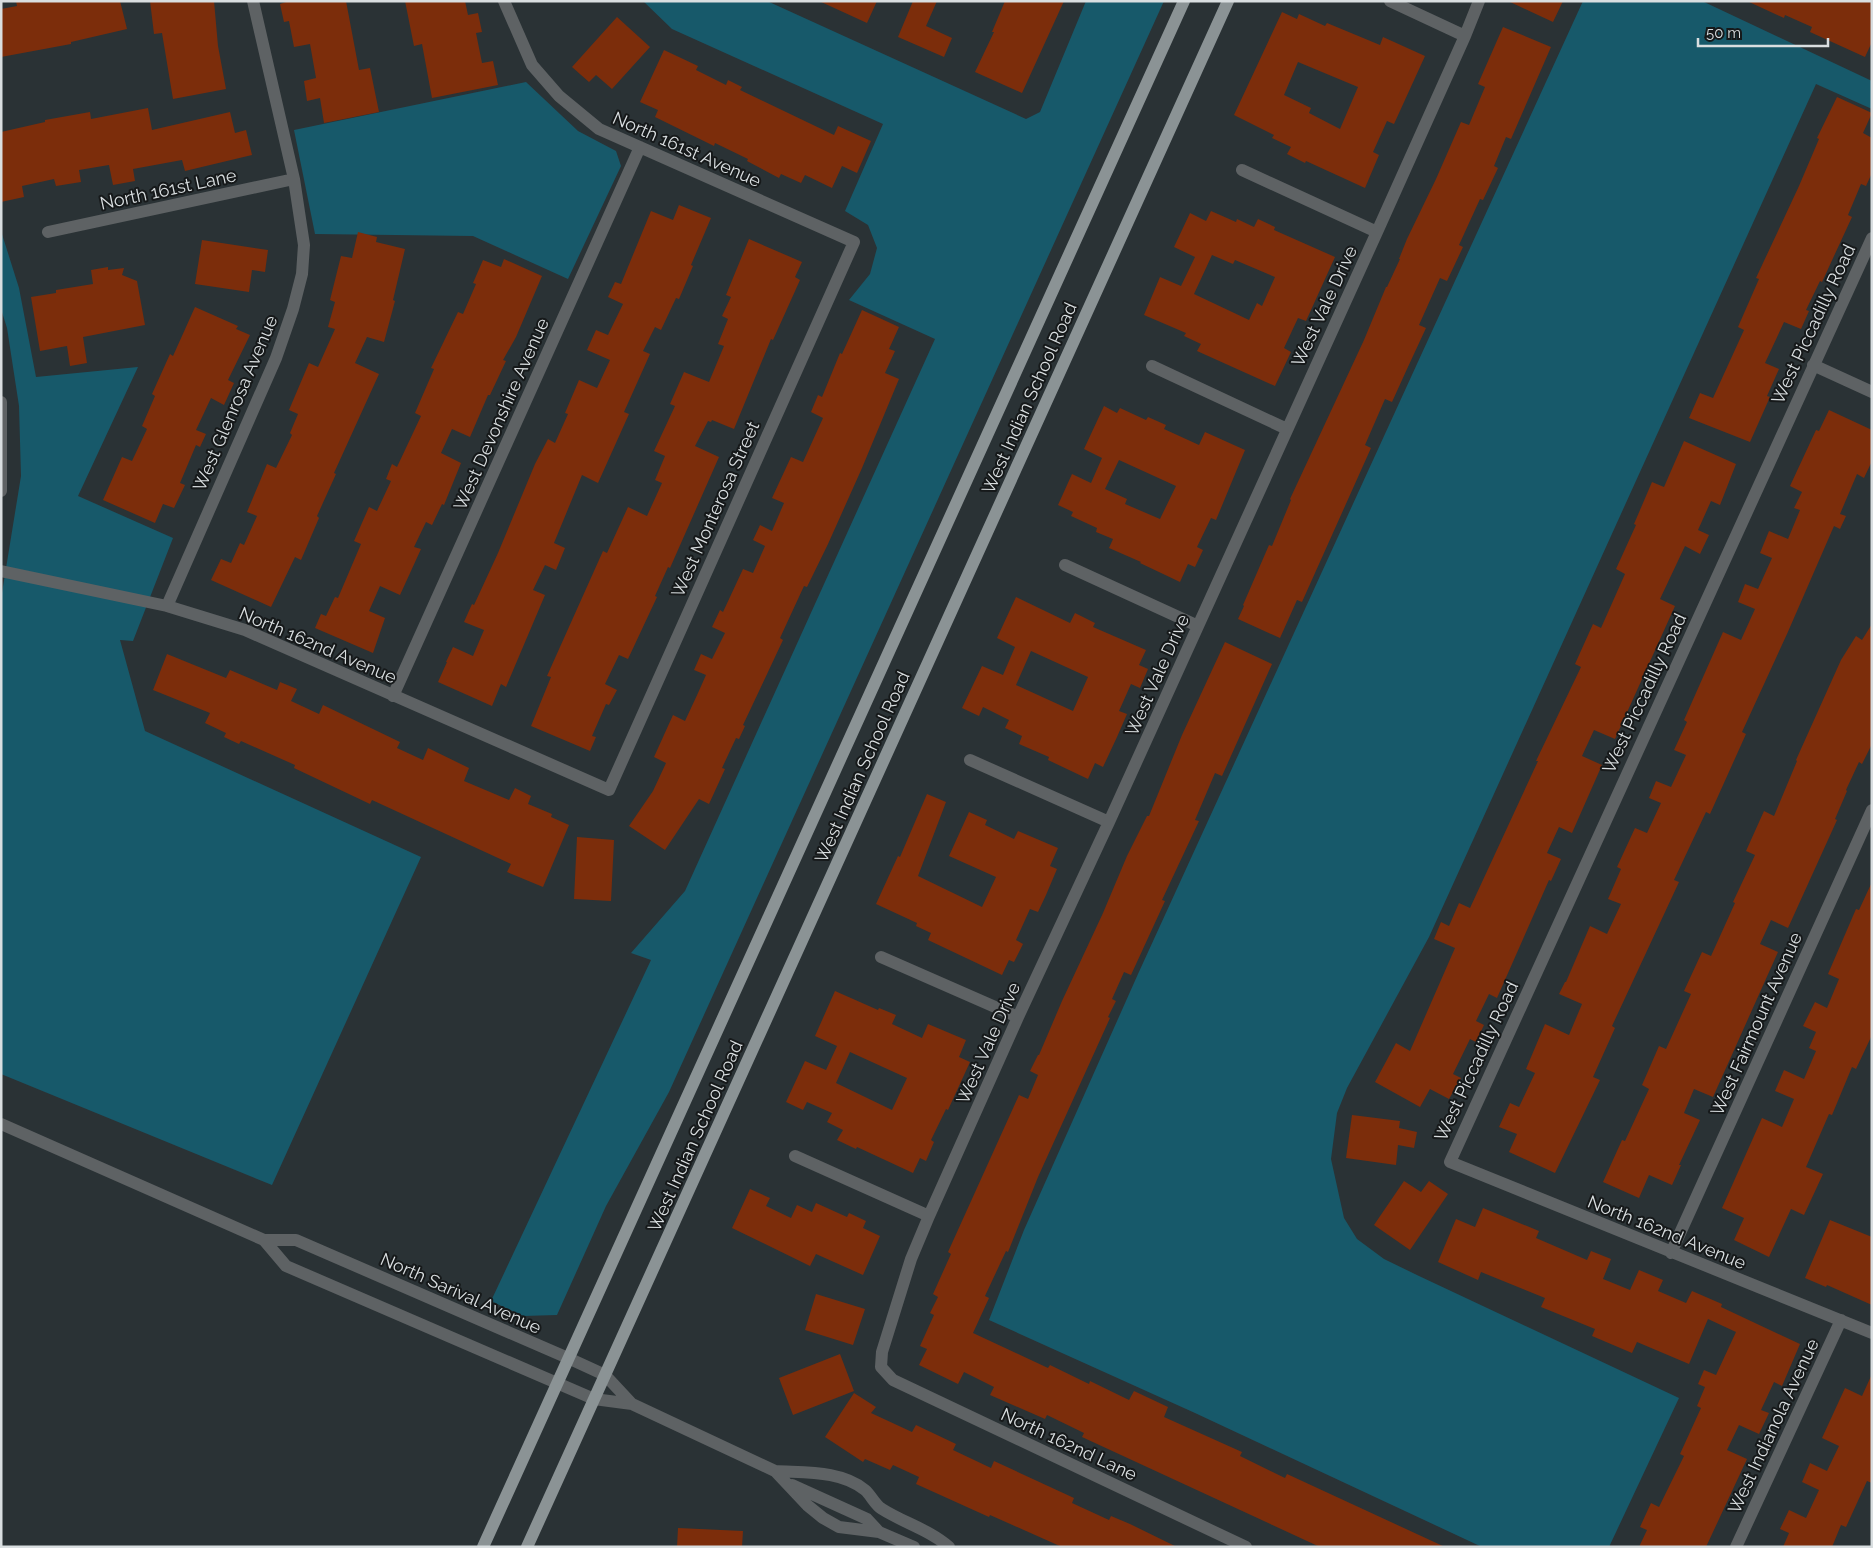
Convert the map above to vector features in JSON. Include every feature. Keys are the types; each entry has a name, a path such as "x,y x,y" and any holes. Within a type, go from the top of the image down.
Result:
{"main road":[{"name":"West Indian School Road","path":"483,1547 1184,1"},
{"name":"West Indian School Road","path":"527,1547 1228,1"}],"street":[{"name":"West Glenrosa Avenue","path":"168,606 276,358 302,274 304,245 294,179 253,1"},
{"name":"North 161st Avenue","path":"504,1 532,65 559,96 600,129 854,242"},
{"path":"1390,1 1466,36"},
{"name":"West Vale Drive","path":"881,1367 882,1352 903,1285 929,1216 1466,36 1479,1"},
{"name":"West Devonshire Avenue","path":"393,696 640,147"},
{"path":"1242,170 1377,232"},
{"name":"North 161st Lane","path":"48,232 294,179"},
{"name":"West Piccadilly Road","path":"1450,1162 1872,238"},
{"name":"West Monterosa Street","path":"609,790 854,242"},
{"path":"1813,365 1872,392"},
{"path":"1152,366 1287,429"},
{"path":"1,402 1,491"},
{"path":"1065,565 1198,626"},
{"name":"North 162nd Avenue","path":"1,571 168,606 245,630 609,790"},
{"path":"970,760 1109,822"},
{"name":"West Fairmount Avenue","path":"1671,1253 1872,810"},
{"path":"881,957 1018,1018"},
{"name":"North Sarival Avenue","path":"1,1124 264,1240 296,1240 568,1358 605,1375 632,1404"},
{"path":"796,1156 929,1216"},
{"name":"North 162nd Avenue","path":"1450,1162 1872,1333"},
{"name":"North Sarival Avenue","path":"264,1240 286,1266 594,1399 632,1404 776,1471 829,1475 849,1480 865,1490 881,1508 936,1536 950,1547"},
{"name":"West Indianola Avenue","path":"1736,1547 1841,1320"},
{"name":"North 162nd Lane","path":"881,1367 893,1380 1246,1547"},
{"name":"North Sarival Avenue","path":"776,1471 807,1505 823,1518 839,1527 879,1532 914,1547"},
{"name":"North Sarival Avenue","path":"787,1483 866,1519 879,1532"}],"shaded area":[{"path":"643,1 767,1 1026,119 1040,112 1086,1 1164,1 669,1092 606,1206 557,1315 523,1316 491,1301 651,960 631,953 685,891 935,339 849,300 870,274 877,248 868,225 845,211 883,124 672,29"},
{"path":"1583,1 1702,1 1872,81 1872,109 1816,84 1429,937 1347,1088 1337,1113 1331,1159 1344,1218 1357,1239 1384,1259 1679,1398 1609,1547 1482,1547 1195,1413 989,1320 1024,1230 1138,974"},
{"path":"526,82 578,131 616,151 621,166 568,279 473,236 315,234 294,130"},
{"path":"1,231 19,288 36,377 138,367 78,496 173,538 133,641 120,640 145,731 421,857 272,1185 1,1074 1,599 21,476 19,406 7,328 1,309"}],"building":[{"path":"16,1 120,1 127,29 71,42 71,44 1,57 1,9 17,6"},
{"path":"150,1 214,1 218,46 226,89 173,99 162,33 154,34"},
{"path":"289,1 346,1 359,70 370,68 379,112 324,123 320,98 307,101 304,81 316,78 310,44 294,47 289,21 284,22 280,4"},
{"path":"405,1 465,1 468,15 478,13 482,32 476,33 482,63 493,61 498,85 432,98 422,44 414,46"},
{"path":"819,1 877,1 867,23"},
{"path":"913,1 937,1 926,26 952,38 944,57 898,37"},
{"path":"1005,1 1064,1 1022,93 975,72 994,32 992,32"},
{"path":"1508,1 1563,1 1553,22"},
{"path":"1747,1 1866,1 1872,3 1872,42 1865,57 1810,32 1812,27 1785,15 1784,18"},
{"path":"1282,12 1297,19 1299,14 1325,26 1327,23 1380,45 1383,37 1425,56 1394,124 1387,121 1373,152 1379,155 1365,188 1287,154 1291,147 1272,138 1274,135 1234,115","holes":["1298,62 1358,87 1340,129 1309,113 1311,108 1284,95"]},
{"path":"617,17 650,47 612,89 596,75 589,82 572,67"},
{"path":"1503,27 1551,47 1511,139 1506,137 1494,166 1498,168 1483,200 1480,199 1459,245 1463,247 1447,281 1440,278 1419,325 1426,328 1392,402 1385,399 1365,445 1371,448 1302,602 1297,600 1280,638 1238,619 1243,605 1269,545 1272,546 1290,499 1364,340 1407,239 1461,122 1469,125 1485,87 1478,84"},
{"path":"664,50 698,66 696,70 726,85 728,80 742,87 740,90 834,135 838,126 871,141 857,173 842,166 832,188 805,175 801,183 781,174 779,178 747,161 748,159 715,143 714,146 655,117 658,110 640,102"},
{"path":"1837,97 1872,113 1863,133 1872,138 1872,173 1866,186 1861,184 1848,215 1852,217 1822,282 1820,281 1806,310 1809,311 1801,329 1784,322 1765,363 1779,369 1767,396 1770,397 1750,442 1689,418 1700,393 1713,398 1744,330 1738,327 1759,279 1756,278 1799,186 1819,139 1817,138"},
{"path":"148,108 152,130 230,112 235,133 246,130 252,155 185,171 182,160 133,169 135,181 113,185 109,165 79,170 81,182 56,186 54,179 22,186 24,197 1,202 1,132 45,122 45,120 90,112 91,119"},
{"path":"679,205 711,218 679,299 676,298 661,330 655,327 643,351 650,354 624,412 629,414 598,483 582,475 554,543 565,548 556,570 545,565 533,590 545,595 506,687 501,684 492,706 438,682 453,647 473,656 484,630 464,622 498,553 535,464 548,439 555,443 568,414 565,413 579,380 597,388 610,360 587,350 596,330 608,335 623,304 608,297 615,282 621,284 651,211 673,220"},
{"path":"1211,211 1236,222 1237,219 1254,227 1258,219 1275,227 1274,230 1335,257 1306,321 1298,318 1284,348 1291,352 1275,386 1197,351 1201,344 1184,336 1186,333 1144,315 1160,277 1181,286 1195,257 1174,247 1190,213 1206,221","holes":["1212,255 1233,264 1235,260 1275,277 1262,306 1257,303 1249,320 1194,294"]},
{"path":"358,232 377,237 376,242 405,249 393,300 395,301 384,342 367,337 355,363 379,374 334,473 336,474 317,516 319,518 301,560 295,557 271,607 211,580 221,559 231,563 240,543 244,545 257,516 247,512 267,464 276,468 292,435 290,433 298,414 289,410 309,363 318,367 335,329 328,327 335,302 330,300 341,256 352,258"},
{"path":"749,239 802,262 795,277 800,280 773,340 771,339 734,429 712,420 711,422 708,421 695,446 719,457 628,659 619,655 605,684 617,690 609,705 606,704 592,736 596,737 590,751 531,726 551,677 547,676 603,551 607,553 628,507 647,516 662,483 655,480 665,456 654,451 675,406 670,404 684,372 709,382 724,346 718,344 728,319 722,316 731,297 726,295"},
{"path":"202,240 268,250 265,272 252,270 249,292 195,284"},
{"path":"504,259 542,276 516,337 503,360 506,361 490,395 488,395 470,437 452,429 441,453 461,463 444,505 442,504 432,525 426,522 414,547 421,549 400,595 380,586 369,611 385,618 373,653 315,628 321,614 326,616 335,597 338,598 361,544 354,541 369,507 377,511 391,481 386,479 392,464 397,467 421,416 415,413 434,369 431,368 458,312 463,314 476,284 473,283 483,260 501,267"},
{"path":"108,267 108,270 124,268 122,275 137,281 145,325 83,337 87,363 70,366 67,346 40,351 31,297 56,293 56,290 93,284 91,270"},
{"path":"195,307 238,326 236,329 250,335 228,380 234,383 224,405 211,398 196,430 206,434 200,447 196,445 180,483 185,485 174,508 163,504 155,523 103,500 122,457 132,461 147,429 142,426 155,396 152,394 170,354 173,356"},
{"path":"862,310 899,327 889,349 895,351 885,373 899,379 828,544 807,587 804,586 780,638 783,640 743,725 745,726 739,739 736,738 722,768 725,769 709,804 699,799 665,850 629,826 653,791 666,763 654,757 673,715 685,721 706,675 694,670 701,654 712,659 725,633 712,627 720,610 723,612 743,569 753,573 765,546 753,540 760,525 772,531 784,503 772,498 791,457 803,462 823,418 811,412 818,395 822,397 840,353 842,354"},
{"path":"1104,406 1117,413 1120,408 1146,420 1148,417 1166,425 1164,429 1199,445 1205,432 1245,450 1216,520 1211,518 1197,547 1203,550 1195,567 1188,564 1180,582 1109,548 1113,539 1096,532 1097,528 1071,516 1073,512 1058,505 1072,474 1091,483 1102,458 1084,449","holes":["1119,460 1176,486 1160,519 1125,504 1127,499 1105,489"]},
{"path":"1829,410 1872,430 1872,461 1864,478 1857,474 1840,514 1846,516 1840,529 1834,526 1742,732 1746,734 1710,814 1706,812 1674,880 1679,882 1612,1026 1615,1028 1593,1077 1600,1080 1555,1173 1509,1152 1517,1134 1499,1127 1510,1103 1519,1107 1535,1073 1526,1069 1545,1024 1569,1035 1582,1004 1559,994 1590,926 1607,934 1621,904 1608,899 1621,869 1617,867 1635,828 1647,833 1661,803 1649,798 1656,781 1671,787 1686,755 1674,750 1687,722 1684,720 1723,632 1741,640 1755,609 1738,602 1745,584 1758,589 1772,558 1760,553 1769,531 1788,539 1800,510 1794,508 1802,492 1790,486 1816,430 1819,431"},
{"path":"1684,441 1736,464 1720,505 1711,501 1698,530 1709,535 1700,554 1685,546 1660,599 1675,606 1615,739 1594,730 1582,756 1602,765 1572,833 1559,827 1547,853 1561,859 1551,881 1549,880 1497,998 1489,994 1476,1021 1484,1025 1476,1042 1470,1039 1453,1074 1461,1078 1449,1099 1430,1089 1420,1107 1375,1082 1396,1043 1410,1051 1455,948 1434,939 1441,922 1449,926 1459,903 1470,908 1538,761 1536,761 1581,667 1575,664 1593,624 1601,628 1625,574 1616,569 1636,525 1634,524 1652,482 1664,487"},
{"path":"1016,597 1070,623 1075,613 1095,623 1093,627 1146,650 1139,665 1148,669 1140,688 1131,684 1119,711 1127,714 1117,737 1103,767 1095,763 1088,779 1048,760 1049,757 1019,744 1022,736 1005,728 1009,720 983,707 979,716 962,708 982,666 1003,675 1015,647 997,638","holes":["1031,651 1088,677 1073,711 1016,685"]},
{"path":"1872,624 1872,744 1862,764 1859,762 1846,790 1835,819 1837,820 1788,928 1771,920 1760,944 1778,952 1713,1097 1694,1089 1684,1113 1700,1120 1672,1185 1649,1175 1639,1198 1603,1182 1622,1140 1625,1141 1649,1089 1642,1085 1659,1046 1666,1049 1691,994 1684,991 1702,952 1711,956 1735,903 1733,902 1755,855 1746,851 1764,811 1774,816 1796,760 1841,660 1856,636 1862,640"},
{"path":"1225,642 1272,664 1222,776 1215,773 1195,820 1199,821 1162,900 1165,901 1131,975 1124,972 1112,999 1116,1001 1108,1017 1110,1018 1038,1177 1008,1252 1006,1251 985,1296 989,1298 973,1333 1048,1368 1050,1365 1089,1384 1090,1381 1129,1400 1134,1391 1168,1407 1164,1417 1242,1452 1240,1456 1285,1478 1287,1474 1445,1547 1320,1547 1082,1437 1084,1433 1047,1415 1045,1419 990,1395 994,1387 964,1372 958,1384 919,1365 927,1349 920,1346 934,1315 930,1313 938,1297 933,1294 951,1254 948,1252 1019,1095 1028,1099 1038,1075 1030,1071 1039,1055 1127,856 1147,816 1149,816 1182,735"},
{"path":"167,654 226,678 230,670 277,690 280,682 297,689 291,701 319,714 323,705 400,742 397,748 423,760 428,748 469,768 464,781 509,800 515,788 531,796 528,804 552,814 551,817 569,825 543,887 507,872 511,864 372,800 370,804 294,768 295,765 241,741 239,744 224,737 226,733 205,723 210,713 153,690"},
{"path":"927,794 946,802 918,876 982,907 996,877 949,856 969,812 987,820 985,825 1014,839 1018,831 1058,848 1050,866 1057,869 1046,895 1038,912 1030,909 1016,940 1023,944 1014,962 1009,960 1002,975 928,940 931,933 916,926 917,923 876,904 898,856 900,857"},
{"path":"577,837 614,840 611,901 574,899"},
{"path":"1872,882 1872,1035 1856,1069 1852,1067 1832,1115 1829,1114 1806,1167 1823,1174 1804,1215 1791,1209 1769,1257 1734,1240 1744,1218 1722,1208 1762,1118 1782,1127 1794,1099 1775,1091 1784,1070 1804,1079 1816,1051 1809,1048 1816,1032 1803,1026 1815,1002 1827,1008 1839,979 1828,974 1856,909 1859,910"},
{"path":"835,991 878,1010 879,1008 896,1015 892,1024 922,1038 928,1024 966,1040 959,1057 970,1062 948,1110 946,1109 931,1140 934,1142 926,1161 920,1158 913,1173 857,1147 856,1149 837,1140 843,1130 827,1122 832,1113 807,1102 803,1110 786,1102 805,1061 826,1070 837,1046 815,1036","holes":["850,1052 907,1078 892,1110 836,1083"]},
{"path":"1352,1115 1400,1121 1399,1128 1417,1132 1414,1148 1398,1145 1396,1165 1346,1158"},
{"path":"1404,1181 1421,1192 1429,1181 1448,1194 1410,1250 1374,1225"},
{"path":"750,1189 770,1198 766,1206 791,1218 797,1205 812,1212 816,1203 847,1217 849,1213 866,1221 863,1228 880,1236 863,1275 816,1254 810,1266 732,1228"},
{"path":"1483,1208 1539,1231 1536,1238 1587,1260 1591,1251 1611,1259 1603,1279 1630,1290 1639,1270 1663,1280 1658,1291 1686,1303 1692,1291 1722,1304 1721,1307 1800,1344 1782,1386 1774,1382 1761,1410 1769,1413 1759,1434 1739,1425 1727,1450 1747,1459 1706,1547 1639,1547 1647,1530 1640,1527 1651,1503 1659,1507 1684,1456 1680,1454 1701,1408 1697,1406 1705,1387 1698,1384 1704,1370 1716,1375 1736,1332 1708,1319 1689,1364 1637,1342 1632,1353 1592,1336 1595,1329 1541,1307 1545,1298 1481,1272 1478,1280 1438,1262 1456,1219 1475,1227"},
{"path":"1830,1220 1872,1237 1872,1305 1827,1285 1826,1287 1805,1278"},
{"path":"816,1294 865,1309 853,1345 805,1330"},
{"path":"840,1354 854,1391 793,1415 779,1378"},
{"path":"1872,1374 1872,1483 1867,1481 1846,1527 1841,1525 1832,1547 1783,1547 1789,1533 1780,1529 1789,1510 1806,1518 1819,1490 1802,1482 1810,1463 1827,1471 1839,1446 1822,1438 1845,1388 1862,1396"},
{"path":"854,1393 876,1407 871,1413 912,1432 916,1425 956,1444 953,1450 991,1468 994,1461 1074,1498 1072,1503 1109,1520 1111,1516 1177,1547 1062,1547 916,1484 919,1477 893,1465 890,1470 865,1459 863,1462 825,1437"},
{"path":"678,1528 743,1531 742,1547 677,1547"}]}
